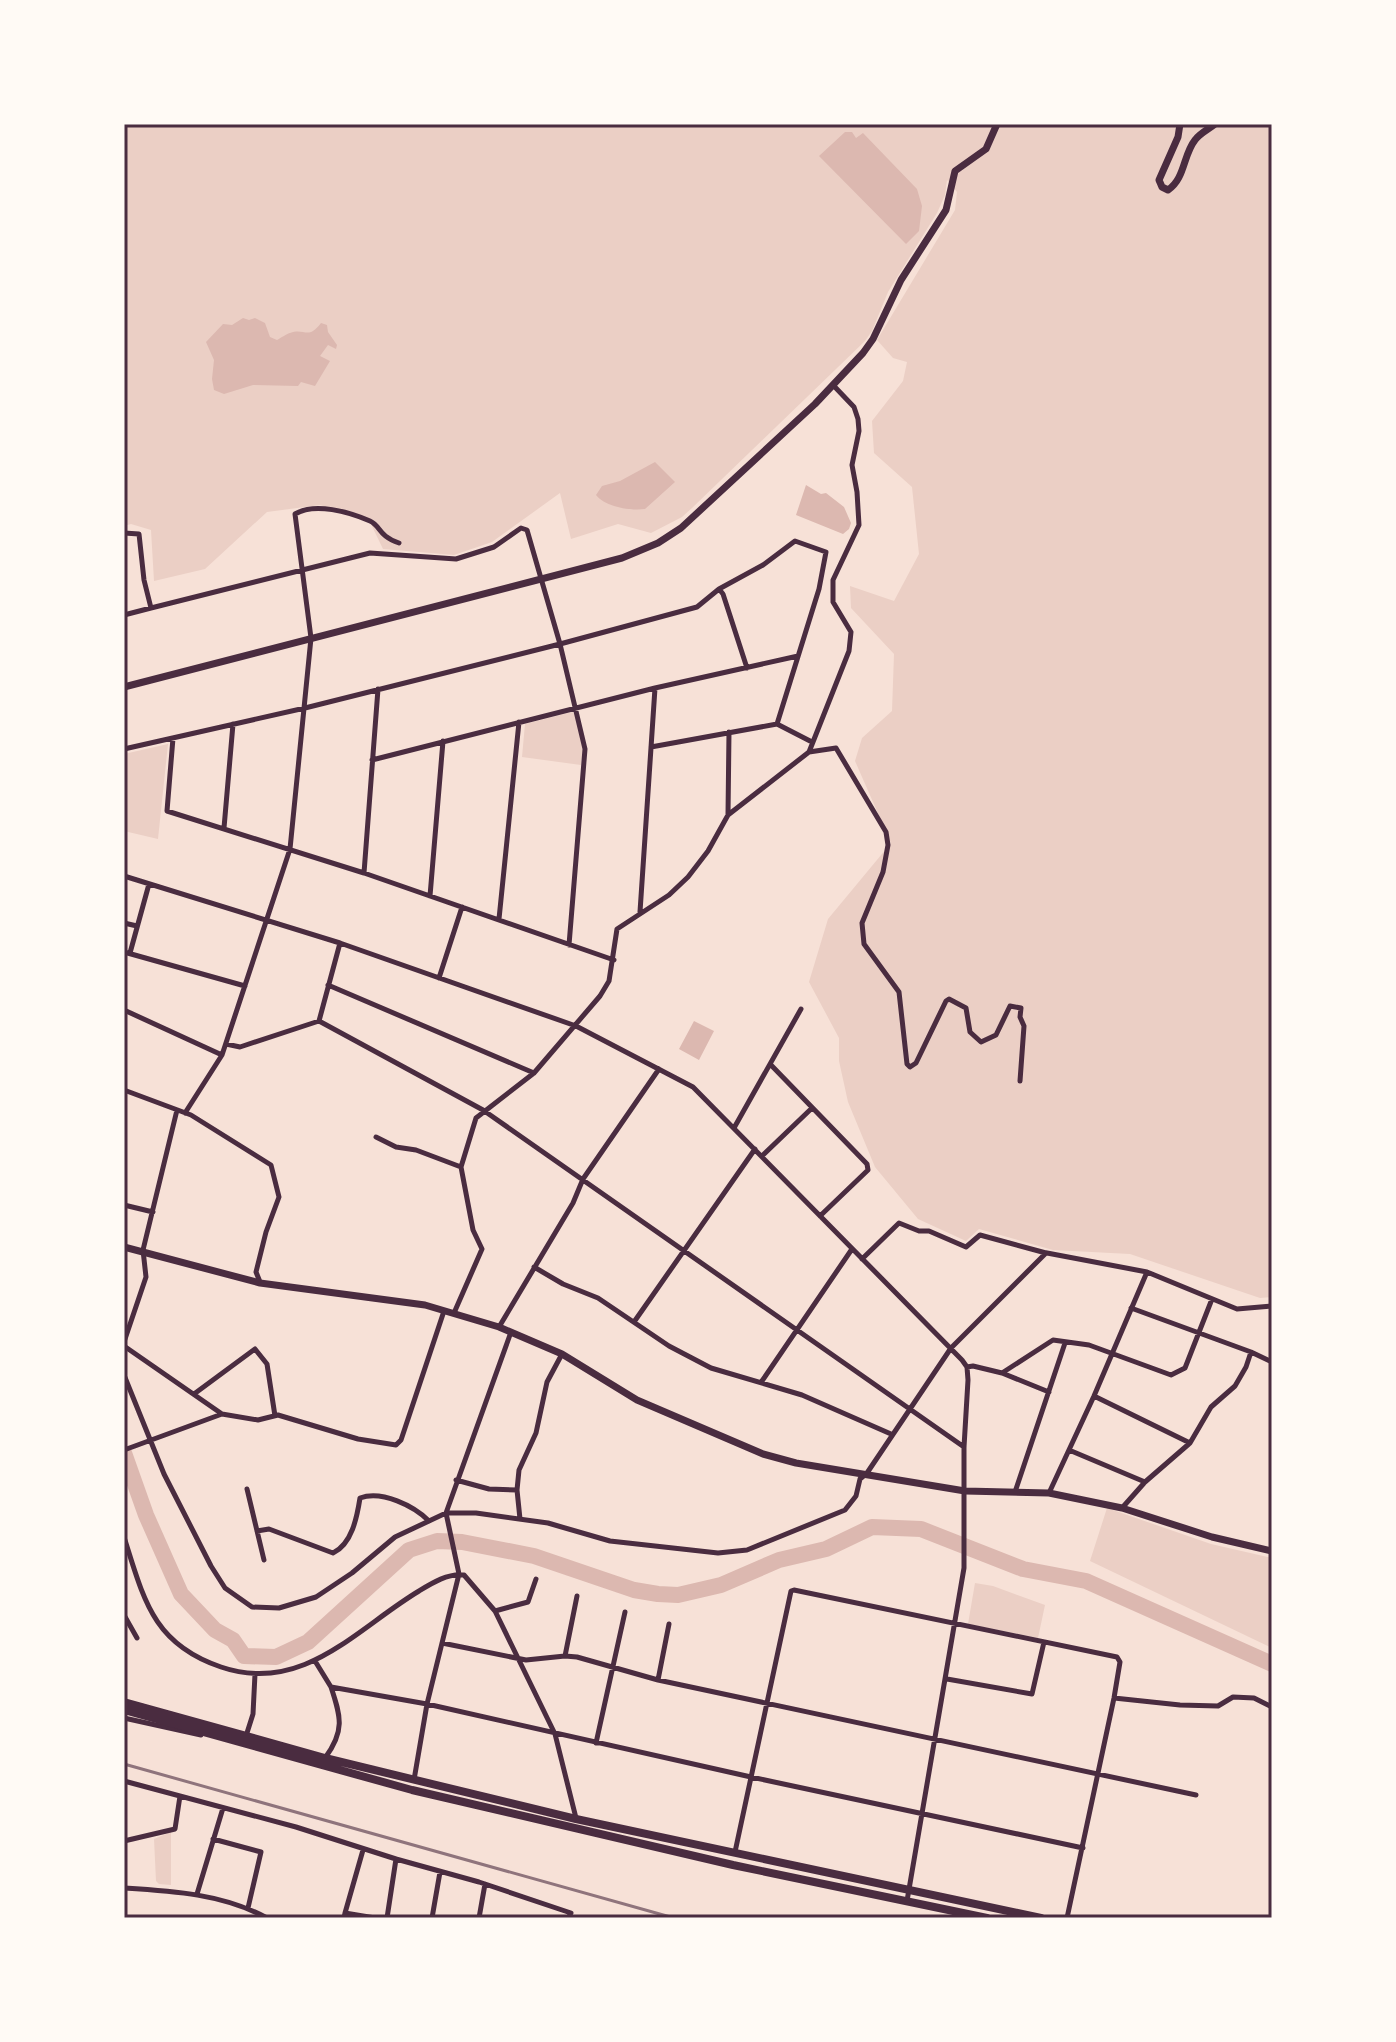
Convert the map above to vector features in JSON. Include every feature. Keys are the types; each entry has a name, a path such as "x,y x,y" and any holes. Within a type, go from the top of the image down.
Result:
{"highway":[{"path":"124,1702 414,1781 735,1854 1041,1918"},
{"path":"124,1710 412,1790 733,1865 987,1918"}],"main road":[{"path":"124,687 542,580 639,552 681,528 855,363 873,339 901,280 946,210 955,171 986,149 997,124"},
{"path":"1180,124 1178,137 1159,180 1162,187 1168,190 1178,178 1196,139 1215,124"},
{"path":"124,1247 260,1283 425,1305 499,1327 562,1354 637,1400 763,1454 796,1463 965,1491 1049,1493 1122,1508 1212,1537 1272,1551"}],"street":[{"path":"809,752 849,651 851,632 833,602 833,580 859,525 852,465 859,431 858,419 854,407 833,385"},
{"path":"185,1113 222,1055 290,849 311,638 295,514 303,509 324,508 373,522 385,539 399,543"},
{"path":"124,615 370,553 456,559 494,547 521,528 527,530 560,644 585,749 569,945"},
{"path":"124,533 139,534 144,580 151,608"},
{"path":"124,749 305,708 697,607 719,589 763,565 795,541 826,552 819,589 777,724"},
{"path":"719,589 747,668"},
{"path":"372,760 575,707 798,656"},
{"path":"640,913 655,688"},
{"path":"364,873 378,689"},
{"path":"499,920 519,722"},
{"path":"224,828 233,724"},
{"path":"651,747 777,724 812,742"},
{"path":"728,815 729,732"},
{"path":"173,738 167,811 364,873 614,960"},
{"path":"430,896 443,741"},
{"path":"454,1313 482,1249 473,1230 461,1167 476,1118 534,1073 576,1026 609,981 617,929 669,895 708,851 728,815 809,752 836,748 886,832 887,858 862,931 864,944 899,992 907,1064 910,1067 916,1063 949,999 966,1008 970,1032 981,1042 996,1035 1010,1006 1018,1006 1024,1026 1020,1081"},
{"path":"124,876 268,919 576,1026 693,1087 967,1367 964,1568 907,1902"},
{"path":"149,884 127,952 245,986"},
{"path":"439,978 462,907"},
{"path":"124,923 137,926"},
{"path":"319,1021 340,943"},
{"path":"328,985 534,1073"},
{"path":"734,1128 801,1009"},
{"path":"124,1010 222,1055"},
{"path":"226,1044 240,1047 319,1021 483,1110 964,1447"},
{"path":"771,1065 867,1164 868,1170 820,1216"},
{"path":"499,1327 573,1203 583,1179 659,1069"},
{"path":"124,1090 185,1113 271,1165 279,1197 256,1272 260,1283"},
{"path":"762,1156 812,1108"},
{"path":"177,1110 143,1250 146,1277 124,1344 222,1414 258,1420 275,1416 301,1420 358,1439 396,1445 401,1440 444,1310"},
{"path":"376,1137 396,1147 416,1150 461,1167"},
{"path":"634,1322 755,1149"},
{"path":"124,1205 153,1212"},
{"path":"862,1259 899,1223 919,1231 929,1231 966,1247 980,1235 1046,1253 1147,1272 1237,1309 1272,1306"},
{"path":"762,1381 852,1249"},
{"path":"124,1375 148,1442 211,1566 225,1588 252,1607 279,1608 316,1597 352,1573 395,1537 446,1516 476,1513 548,1523 610,1541 718,1553 747,1550 845,1510 856,1496 860,1479 951,1348 1046,1253"},
{"path":"534,1267 563,1284 598,1298 669,1346 711,1368 762,1381 853,1415 891,1434"},
{"path":"1049,1493 1147,1272"},
{"path":"1002,1373 1053,1340 1089,1345 1171,1375 1185,1368 1212,1299"},
{"path":"1131,1308 1272,1362"},
{"path":"414,1781 427,1704 460,1572 446,1516 456,1480 511,1332"},
{"path":"1015,1492 1065,1343"},
{"path":"194,1394 255,1349 267,1364 275,1416"},
{"path":"1122,1508 1145,1482 1190,1443 1211,1407 1235,1386 1251,1352"},
{"path":"520,1519 517,1490 519,1470 536,1433 547,1382 562,1354"},
{"path":"967,1367 1002,1373 1049,1392"},
{"path":"1094,1396 1190,1443"},
{"path":"124,1450 222,1414"},
{"path":"1068,1450 1145,1482"},
{"path":"456,1480 489,1489 517,1490"},
{"path":"247,1489 264,1560"},
{"path":"257,1531 269,1529 333,1553 339,1550 356,1523 360,1498 366,1496 417,1508 429,1521"},
{"path":"124,1537 157,1625 192,1656 224,1668 255,1674 278,1672 336,1651 412,1595 437,1580 460,1572"},
{"path":"460,1572 495,1611 555,1734 576,1819"},
{"path":"495,1611 528,1602 536,1579"},
{"path":"735,1854 791,1591 794,1590 1117,1657 1120,1662 1114,1698 1067,1918"},
{"path":"565,1656 577,1596"},
{"path":"596,1743 625,1612"},
{"path":"124,1615 137,1638"},
{"path":"658,1680 669,1624"},
{"path":"947,1679 1032,1694 1044,1642"},
{"path":"442,1643 526,1660 565,1656 658,1680 1196,1795"},
{"path":"315,1661 331,1687 338,1710 340,1732 325,1758"},
{"path":"246,1737 253,1714 255,1674"},
{"path":"331,1687 427,1704 1083,1848"},
{"path":"1114,1698 1218,1706 1233,1697 1254,1698 1272,1707"},
{"path":"124,1718 167,1730 230,1739"},
{"path":"124,1781 296,1827 363,1850 485,1884 571,1913 568,1918"},
{"path":"124,1841 175,1829 180,1796"},
{"path":"197,1894 223,1808"},
{"path":"213,1839 261,1852 248,1908"},
{"path":"363,1850 344,1915 375,1918"},
{"path":"387,1918 396,1859"},
{"path":"432,1918 440,1872"},
{"path":"479,1918 485,1884"},
{"path":"124,1888 197,1894 248,1908 267,1918"}],"shaded area":[{"path":"124,124 1272,124 1272,1297 1260,1298 1130,1254 1053,1250 979,1229 966,1241 918,1219 875,1167 848,1102 839,1061 839,1038 809,982 828,919 891,843 855,761 862,738 892,711 894,654 851,608 850,586 894,601 919,554 912,487 874,453 872,421 903,381 907,362 893,358 877,340 955,210 957,192 947,180 945,195 937,213 888,292 865,341 682,517 651,533 618,524 571,539 560,493 492,542 454,555 383,549 369,520 320,505 267,512 205,569 154,581 151,530 131,524 124,526"},
{"path":"845,132 852,132 856,138 863,133 917,189 922,206 919,231 906,244 819,156"},
{"path":"243,318 255,318 265,323 270,337 277,340 287,334 312,331 321,323 327,325 337,345 336,349 328,345 320,356 330,361 315,386 301,382 298,386 253,385 224,394 214,390 214,360 206,342 223,324 232,325"},
{"path":"655,462 675,482 645,509 605,503 596,495 602,486 620,481"},
{"path":"806,485 821,494 826,493 844,507 851,523 849,529 843,534 796,515"},
{"path":"572,712 583,749 581,765 522,757 525,724"},
{"path":"168,744 158,839 124,831 124,754"},
{"path":"694,1021 714,1031 699,1060 679,1049"},
{"path":"1107,1508 1211,1544 1272,1558 1272,1648 1090,1561"},
{"path":"975,1583 993,1586 1045,1605 1038,1638 968,1624"},
{"path":"171,1832 171,1885 159,1884 156,1881 154,1839"}],"waterway":[{"path":"124,1453 146,1515 181,1594 215,1630 233,1640 244,1656 276,1657 308,1642 409,1550 437,1541 462,1542 534,1556 634,1590 678,1595 721,1585 779,1560 826,1549 872,1527 921,1529 1023,1569 1086,1581 1272,1664"}],"railway":[{"path":"124,1764 674,1918"}]}
